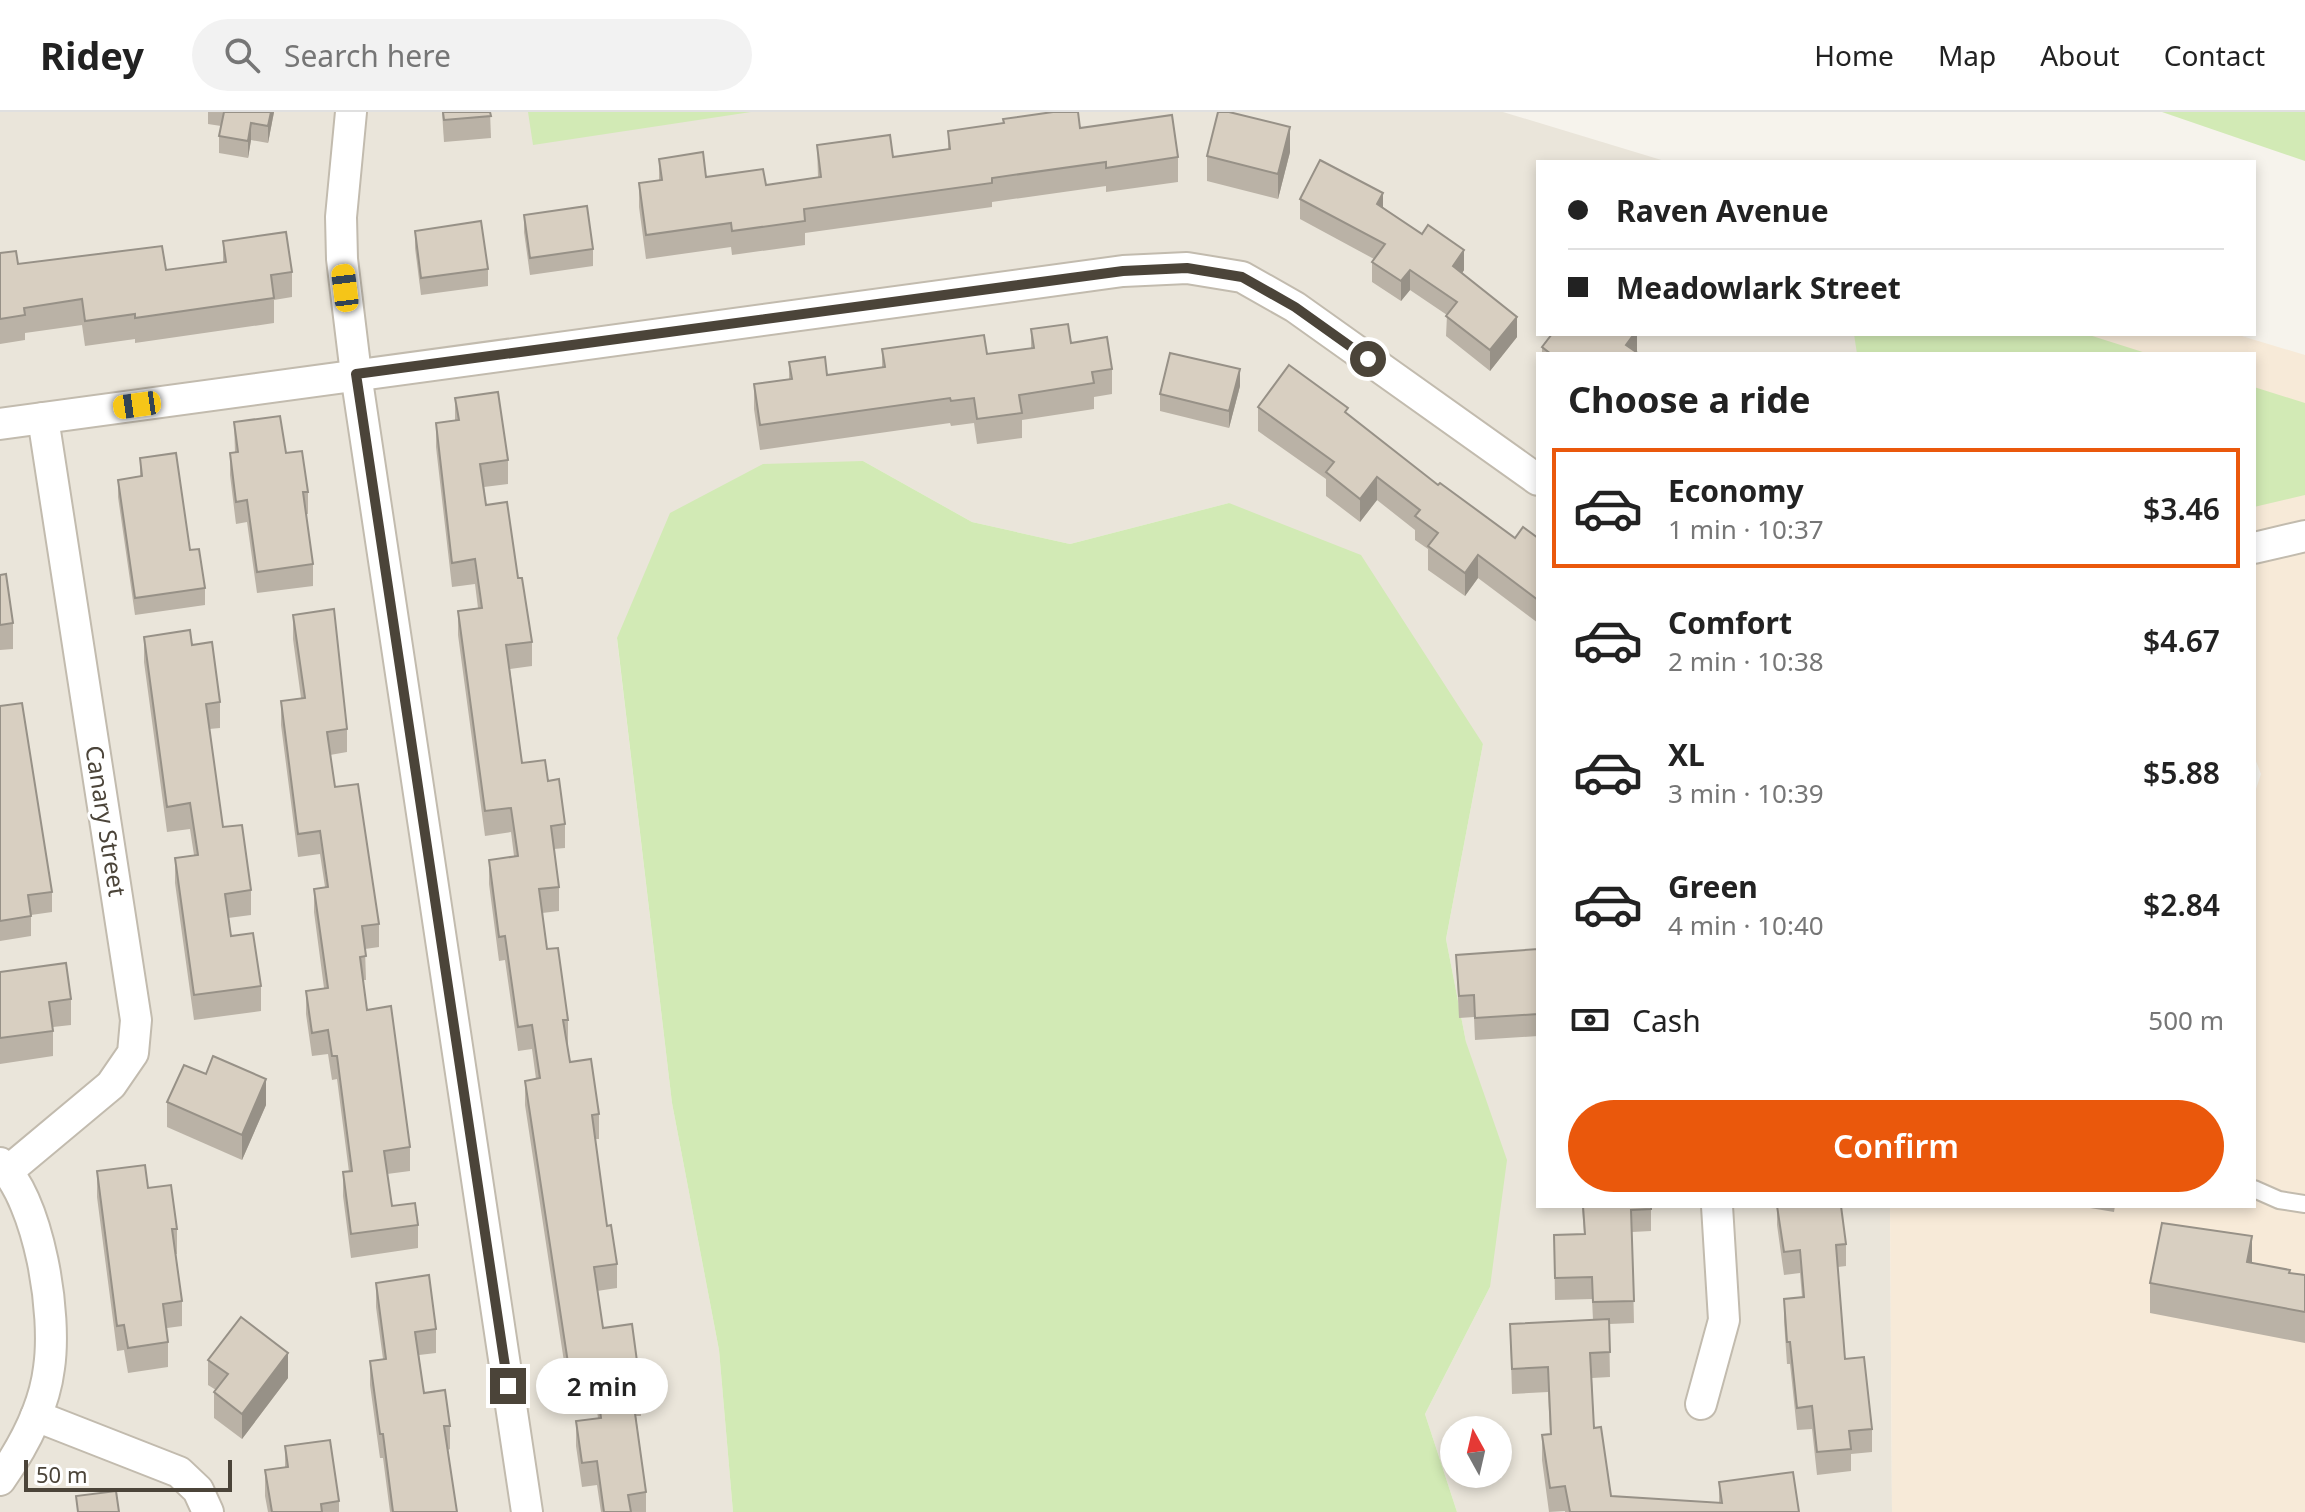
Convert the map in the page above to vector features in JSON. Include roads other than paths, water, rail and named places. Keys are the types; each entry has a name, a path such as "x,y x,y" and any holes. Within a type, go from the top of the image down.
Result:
{"street":[{"path":"351,112 341,217 342,259 356,374 527,1512"},
{"path":"0,424 1123,271 1187,268 1242,277 1295,307 1536,479"},
{"name":"Canary Street","path":"4,1167 111,1085 133,1053 136,1020 43,418"},
{"path":"2256,548 2305,536"},
{"path":"0,1480 21,1450 36,1416 49,1369 51,1322 42,1258 31,1215 4,1167"},
{"path":"1701,1404 1724,1320 1717,1208"},
{"path":"36,1416 179,1472 198,1490 208,1512"}],"lane":[{"path":"2256,1190 2279,1200 2305,1204"}]}
